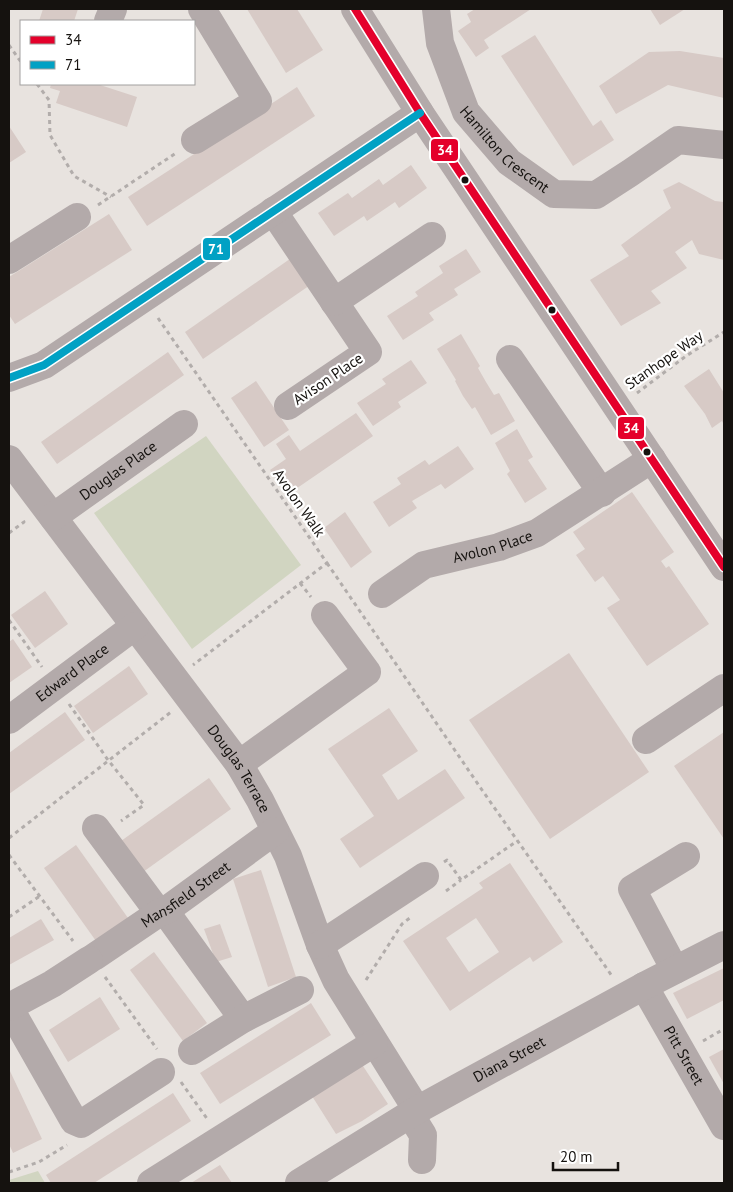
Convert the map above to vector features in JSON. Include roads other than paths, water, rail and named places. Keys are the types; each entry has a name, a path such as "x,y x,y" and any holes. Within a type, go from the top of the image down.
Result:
{"street":[{"path":"195,140 258,101 202,9"},
{"path":"355,9 420,113 724,567"},
{"name":"Hamilton Crescent","path":"436,9 440,43 466,112 509,162 554,194 596,195 678,140 724,145"},
{"path":"9,378 44,365 420,113"},
{"name":"Avison Place","path":"273,211 368,352 288,406"},
{"path":"9,260 77,217"},
{"path":"334,302 432,236"},
{"path":"510,359 602,492"},
{"name":"Douglas Place","path":"53,517 184,424"},
{"name":"Douglas Terrace","path":"9,459 239,764 260,800 288,856 320,945 336,980 414,1112 423,1135 422,1160"},
{"name":"Avolon Place","path":"382,594 424,565 499,547 537,533 652,459"},
{"path":"239,764 367,672 325,615"},
{"name":"Edward Place","path":"9,720 135,626"},
{"path":"646,740 724,688"},
{"name":"Mansfield Street","path":"9,1007 52,984 162,912 275,831"},
{"path":"99,832 243,1019"},
{"path":"675,970 632,888 686,856"},
{"path":"320,945 432,886"},
{"name":"Diana Street","path":"299,1183 414,1112 635,991 724,945"},
{"path":"192,1051 243,1019 300,990"},
{"name":"Pitt Street","path":"635,991 724,1126"},
{"path":"9,1007 74,1121 81,1124 166,1066"},
{"path":"151,1183 374,1043"}]}
